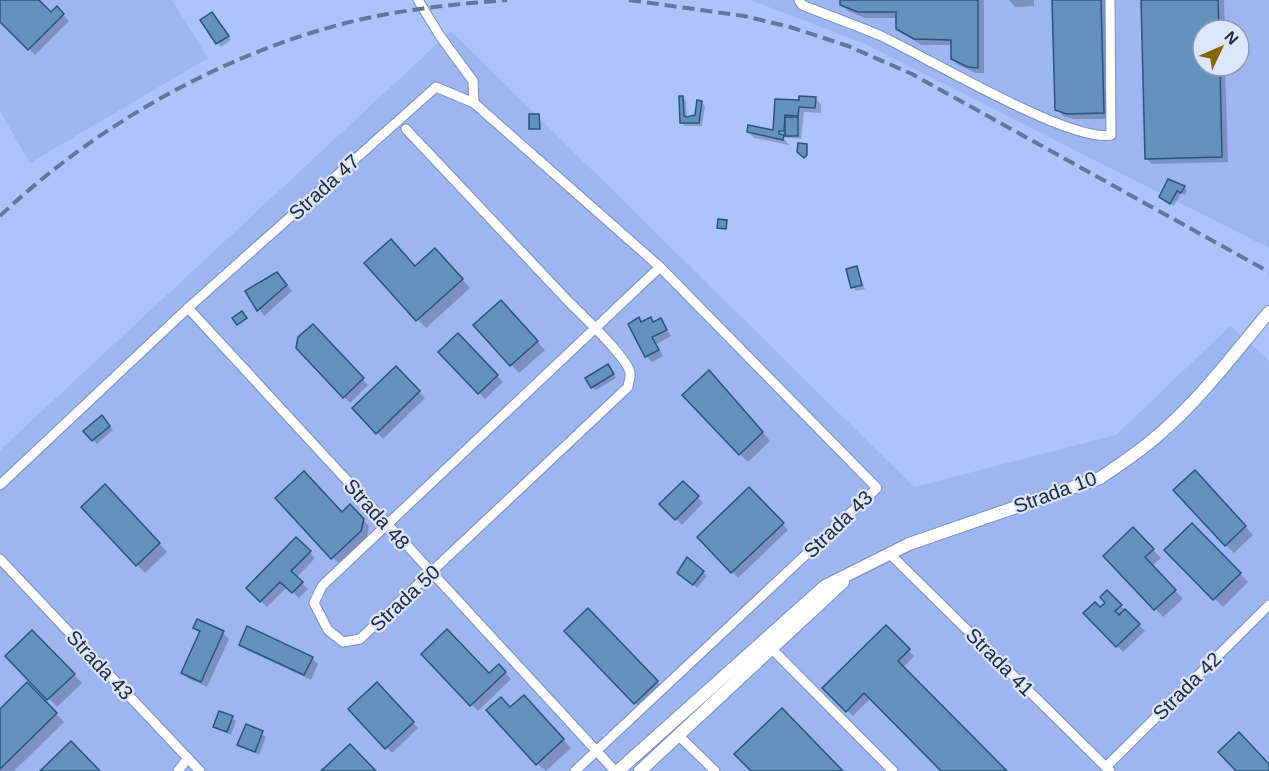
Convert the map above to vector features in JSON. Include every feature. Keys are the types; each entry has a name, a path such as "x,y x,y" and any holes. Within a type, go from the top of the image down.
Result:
{"street":[{"path":"418,0 440,36 473,81 474,103"},
{"path":"799,0 802,5 879,35 1048,120 1102,137 1112,135 1110,0"},
{"name":"Strada 47","path":"0,485 188,308 436,87 474,103 660,267"},
{"name":"Strada 50","path":"406,129 595,329 626,362 630,374 628,387 431,573 360,639 343,642 328,630 314,603 322,586 595,329 660,267"},
{"name":"Strada 43","path":"575,771 877,488 660,267"},
{"name":"Strada 48","path":"188,308 431,573 617,771"},
{"name":"Strada 10","path":"617,771 825,586 909,544 1100,478 1157,436 1181,414 1269,312"},
{"name":"Strada 41","path":"889,553 1108,769"},
{"name":"Strada 43","path":"0,559 200,771"},
{"name":"Strada 10","path":"640,771 770,647 858,569"},
{"name":"Strada 42","path":"1108,769 1269,605"},
{"path":"770,647 893,771"},
{"path":"678,735 715,771"},
{"path":"178,771 188,758"}],"shaded area":[{"path":"0,0 172,0 208,58 30,163 0,111"},
{"path":"750,0 1269,0 1269,248 863,43"},
{"path":"451,31 914,487 1116,435 1230,326 1269,361 1269,771 0,771 0,450"}],"building":[{"path":"0,0 39,0 51,12 57,6 64,14 28,50 0,22"},
{"path":"840,0 978,0 978,68 968,67 951,59 951,40 914,39 896,29 896,12 858,12 840,5"},
{"path":"1052,0 1101,0 1104,113 1067,114 1055,110"},
{"path":"1141,0 1218,0 1219,18 1191,18 1191,78 1220,78 1222,157 1145,159"},
{"path":"212,12 229,36 216,44 200,20"},
{"path":"679,96 683,96 684,116 687,117 695,115 697,100 702,101 699,123 680,123"},
{"path":"799,96 816,97 815,108 799,107 798,116 785,115 784,131 779,131 779,134 784,135 783,140 747,132 748,125 773,130 775,99 799,100"},
{"path":"529,114 539,114 540,129 529,129"},
{"path":"785,117 798,117 798,136 785,136"},
{"path":"798,143 807,144 807,155 804,158 797,152"},
{"path":"1168,179 1185,186 1181,193 1177,191 1170,204 1159,197"},
{"path":"718,219 727,220 726,229 717,228"},
{"path":"391,239 415,266 435,248 463,279 416,321 364,263"},
{"path":"857,266 862,285 851,288 846,269"},
{"path":"277,272 287,285 257,311 245,291"},
{"path":"501,300 538,341 510,366 473,325"},
{"path":"242,311 247,318 237,325 232,318"},
{"path":"639,317 641,322 651,317 653,322 661,318 667,330 652,337 659,350 645,357 628,324"},
{"path":"313,324 364,378 343,398 296,348 298,337"},
{"path":"458,333 498,375 478,394 438,352"},
{"path":"608,364 614,374 591,388 585,378"},
{"path":"396,366 420,391 376,434 352,408"},
{"path":"709,370 763,432 739,455 682,395"},
{"path":"102,415 110,426 92,441 83,431"},
{"path":"1195,470 1246,526 1225,546 1173,490"},
{"path":"304,471 342,512 350,504 364,519 361,531 331,559 275,498"},
{"path":"683,481 699,496 675,520 659,504"},
{"path":"105,484 160,543 136,566 81,507"},
{"path":"749,487 784,523 731,573 697,537"},
{"path":"1192,523 1241,573 1213,600 1164,550"},
{"path":"1133,527 1154,549 1145,557 1176,590 1154,610 1103,556"},
{"path":"296,537 311,551 291,571 303,582 292,593 280,582 260,602 246,588"},
{"path":"687,557 704,571 693,585 677,573"},
{"path":"1107,590 1122,605 1115,611 1119,615 1125,609 1140,624 1116,647 1083,613 1095,602 1100,607 1105,603 1100,597"},
{"path":"588,608 658,681 634,704 564,631"},
{"path":"197,619 224,631 201,682 181,673 200,631 193,628"},
{"path":"886,625 910,649 898,661 1007,771 941,771 864,693 846,712 822,688"},
{"path":"247,626 313,657 304,675 239,645"},
{"path":"447,629 489,673 499,664 506,672 470,706 421,654"},
{"path":"32,630 75,674 47,700 5,656"},
{"path":"27,682 57,713 0,769 0,709"},
{"path":"377,682 414,722 385,749 348,709"},
{"path":"524,695 564,739 536,765 486,710 501,697 510,707"},
{"path":"782,708 843,771 751,771 734,754"},
{"path":"219,711 233,716 227,732 213,727"},
{"path":"246,724 263,731 255,752 237,745"},
{"path":"1239,732 1269,764 1269,771 1236,771 1218,752"},
{"path":"71,741 100,771 40,771"},
{"path":"350,744 376,771 321,771"}],"railway":[{"path":"0,216 37,183 120,122 211,72 258,52 354,21 392,13 507,0"},
{"path":"629,0 744,16 790,27 848,46 912,74 1269,272"}]}
